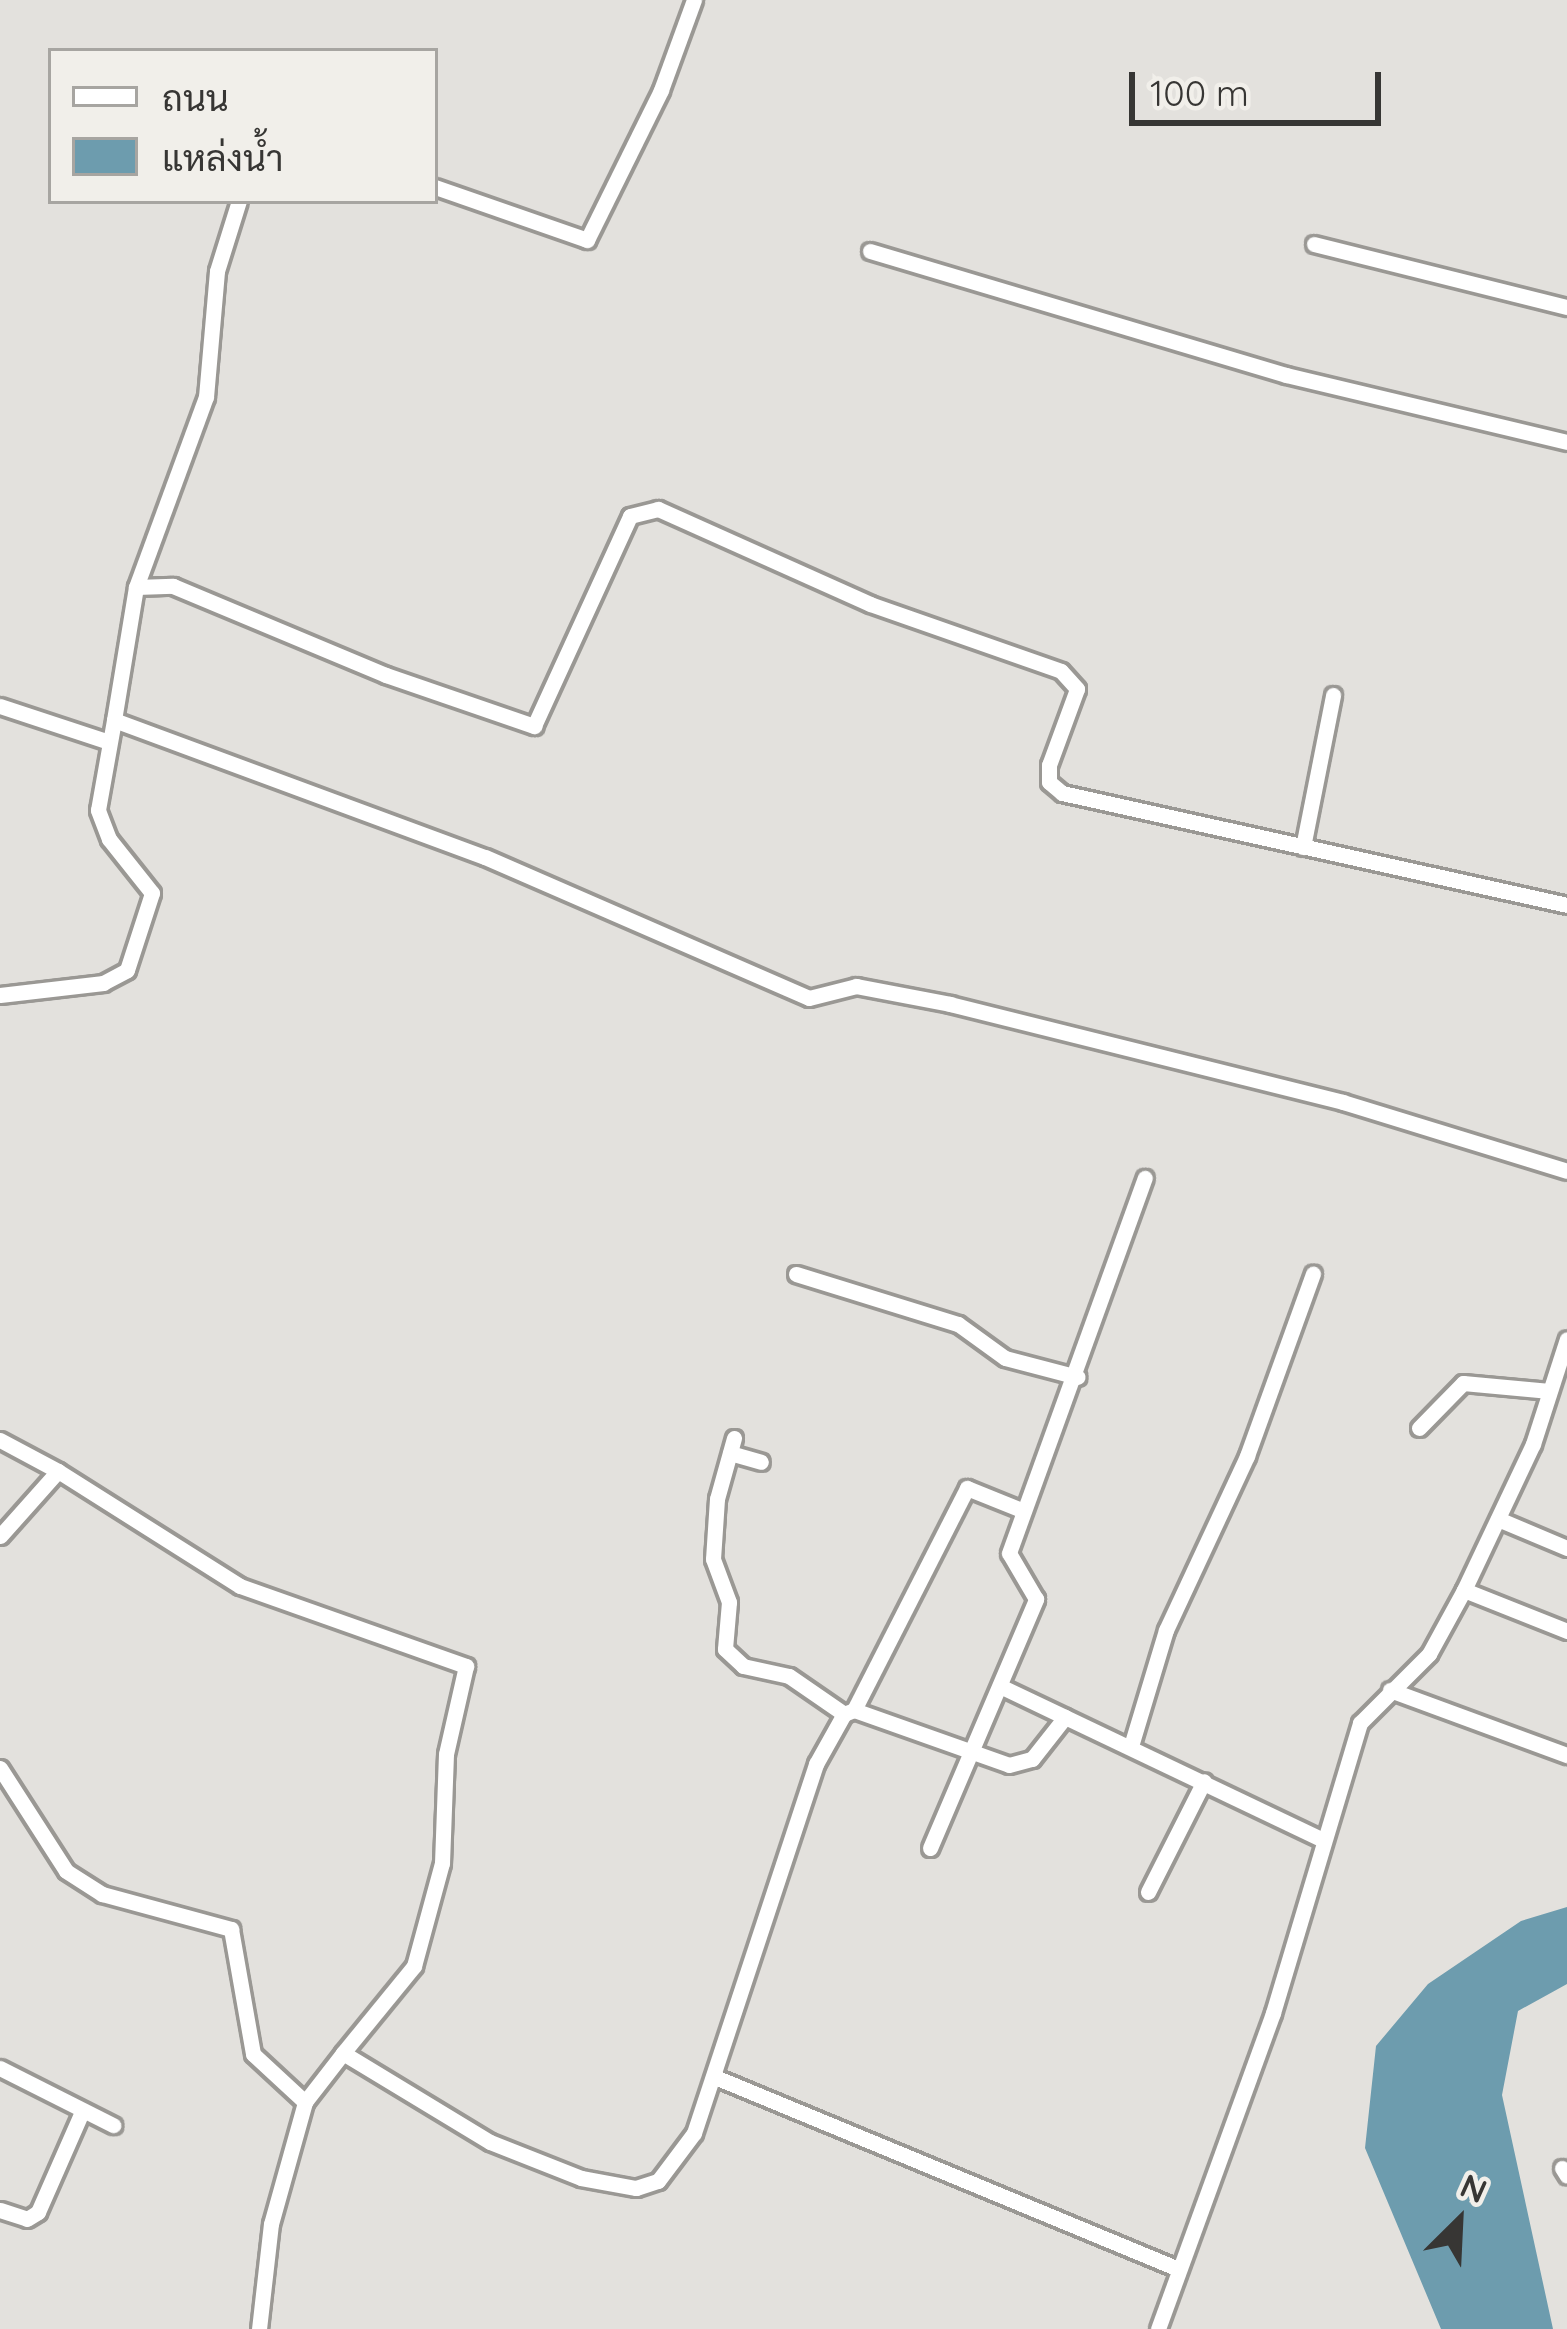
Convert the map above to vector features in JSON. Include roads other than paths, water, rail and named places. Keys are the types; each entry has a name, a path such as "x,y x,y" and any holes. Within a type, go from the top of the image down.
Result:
{"street":[{"path":"438,188 587,240 644,130 694,0"},
{"path":"0,995 103,983 127,970 152,893 110,839 98,810 136,587 206,397 218,271 237,204"},
{"path":"1314,244 1567,307"},
{"path":"870,251 1286,375 1567,442"},
{"path":"136,587 173,586 386,675 534,726 630,517 658,509 870,604 1061,671 1077,688 1049,765 1049,782 1062,794 1567,905"},
{"path":"1303,847 1333,695"},
{"path":"0,706 109,742"},
{"path":"114,720 485,857 809,998 856,986 950,1004 1342,1102 1567,1171"},
{"path":"931,1848 967,1752 1002,1687 1036,1599 1009,1553 1078,1377 1145,1178"},
{"path":"796,1274 958,1324 1005,1358 1078,1377"},
{"path":"1131,1746 1166,1630 1247,1456 1313,1274"},
{"path":"1158,2329 1176,2268 1273,2013 1360,1723 1429,1654 1464,1591 1498,1520 1567,1339"},
{"path":"1419,1428 1462,1384 1550,1391"},
{"path":"0,1440 58,1471 240,1586 466,1666 446,1754 442,1863 414,1966 305,2102 271,2224 260,2329"},
{"path":"761,1462 732,1446 713,1559 729,1602 724,1649 743,1666 789,1676 849,1712 1009,1765 1033,1759 1065,1717"},
{"path":"0,1536 58,1471"},
{"path":"343,2054 490,2142 581,2178 636,2188 658,2181 694,2133 816,1764 849,1712 967,1488 1024,1511"},
{"path":"1498,1520 1567,1548"},
{"path":"1464,1591 1567,1631"},
{"path":"1002,1687 1323,1840"},
{"path":"1390,1690 1567,1755"},
{"path":"0,1768 66,1871 102,1894 231,1929 254,2054 305,2102"},
{"path":"1148,1892 1204,1781"},
{"path":"0,2068 113,2125"},
{"path":"715,2077 1176,2268"},
{"path":"0,2210 27,2219 38,2212 82,2112"}],"water":[{"path":"1567,1907 1567,1984 1518,2011 1502,2095 1553,2329 1441,2329 1365,2148 1376,2046 1428,1984 1521,1921"}]}
